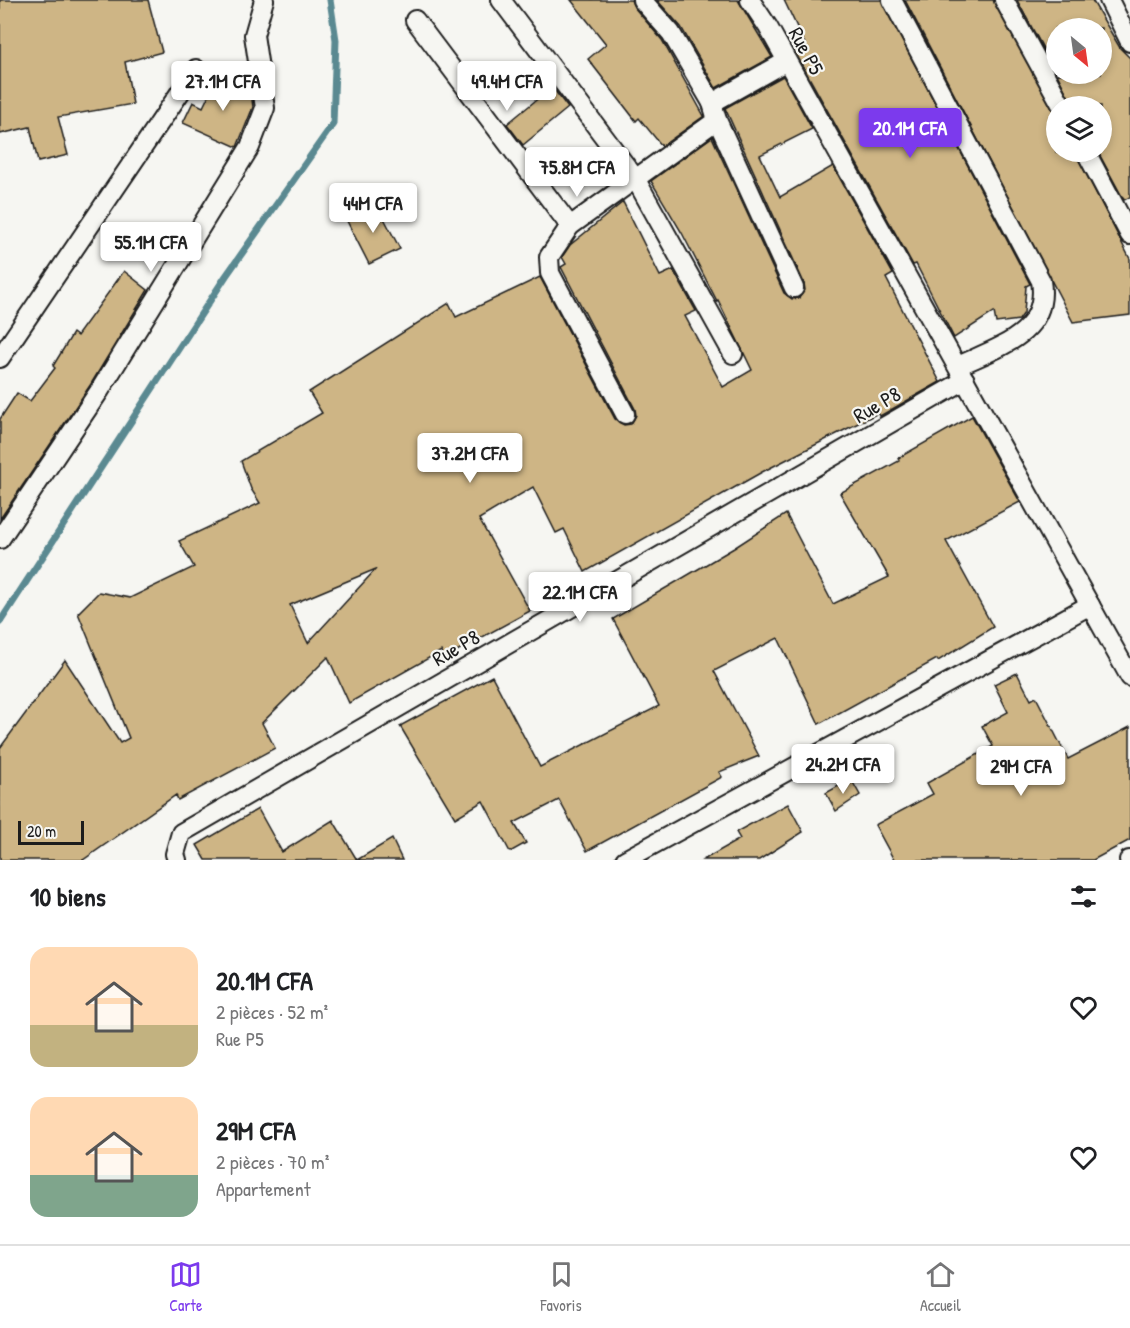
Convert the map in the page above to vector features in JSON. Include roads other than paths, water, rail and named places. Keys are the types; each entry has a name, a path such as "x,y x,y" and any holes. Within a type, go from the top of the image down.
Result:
{"street":[{"path":"0,539 100,390 250,147 264,108 254,35 264,0"},
{"path":"501,0 635,178 733,354"},
{"path":"642,0 671,33 714,112 794,288"},
{"name":"Rue P5","path":"750,0 768,27 1130,677"},
{"path":"892,0 1041,281 1044,295 1026,332 961,373"},
{"path":"1004,0 1057,96"},
{"path":"1108,0 1130,42"},
{"path":"415,20 570,226"},
{"path":"625,414 550,273 549,257 570,226 635,178 659,164 714,112 786,62"},
{"path":"0,358 196,69"},
{"path":"1091,162 1130,235"},
{"name":"Rue P8","path":"177,860 175,854 181,833 961,373"},
{"path":"625,860 1090,605"}],"waterway":[{"path":"0,622 226,276 333,124 336,40 330,0"}]}
